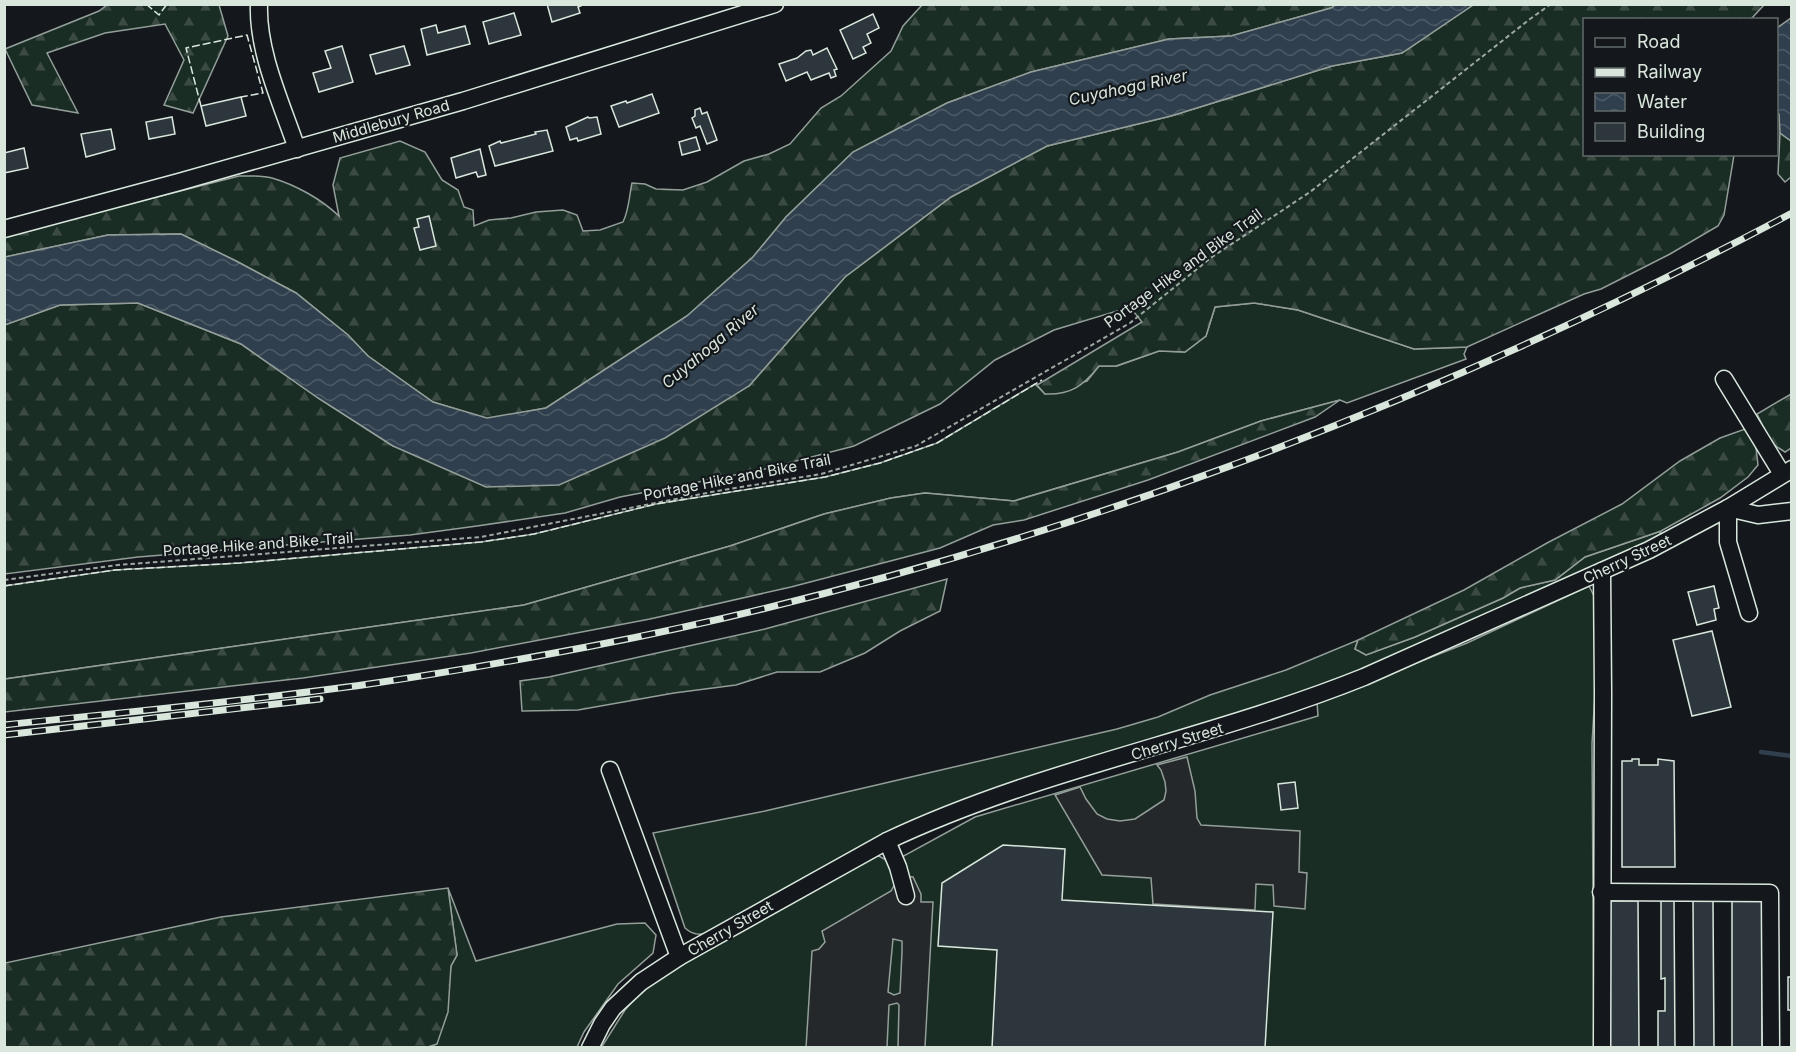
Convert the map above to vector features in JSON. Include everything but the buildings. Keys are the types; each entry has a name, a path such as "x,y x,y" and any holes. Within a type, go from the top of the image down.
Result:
{"street":[{"path":"259,4 258,19 265,50 297,149"},
{"name":"Middlebury Road","path":"4,229 297,149 476,97 658,40 741,17 775,4"},
{"path":"1724,379 1787,472"},
{"name":"Cherry Street","path":"590,1047 602,1024 640,982 679,957 887,841 922,824 988,798 1226,727 1364,678 1686,531 1787,472"},
{"path":"1749,613 1728,542 1728,508 1758,515 1791,512"},
{"path":"1602,571 1602,1047"},
{"path":"610,770 679,957"},
{"path":"887,841 898,867 906,896"},
{"path":"1601,892 1770,893 1771,1047"}],"path":[{"name":"Portage Hike and Bike Trail","path":"4,580 118,565 481,537 717,491 821,474 915,446 1130,323 1212,257 1310,192 1551,4"}],"green space":[{"path":"107,5 219,5 228,36 193,113 164,105 184,60 165,24 105,33 47,53 78,113 32,105 5,49 99,11"},
{"path":"922,5 1337,5 1231,36 1169,39 1031,72 947,103 853,152 786,217 753,257 687,316 546,408 487,419 433,402 368,356 348,335 296,293 181,234 108,235 5,257 4,236 239,176 268,177 290,184 316,198 339,216 333,185 340,158 400,141 425,152 442,180 458,190 464,207 473,210 474,226 489,220 563,210 577,215 583,231 600,230 623,222 632,183 645,184 656,189 683,190 707,182 744,161 769,154 790,144 821,108 841,96 891,51 903,26"},
{"path":"1473,5 1764,5 1752,18 1583,18 1583,156 1734,156 1724,215 1718,226 1670,254 1601,289 1584,294 1467,347 1414,349 1298,310 1254,303 1215,307 1206,336 1185,352 1159,351 1116,366 1099,366 1076,388 1062,393 1045,394 1037,385 1142,322 1130,307 1054,330 995,360 940,404 854,446 761,470 620,497 565,513 477,526 410,535 138,557 5,574 4,325 60,305 138,303 241,344 318,398 393,446 749,386 845,277 951,197 1047,146 1171,116 1332,66 1402,53"},
{"path":"1780,133 1791,141 1791,177 1785,182 1778,174"},
{"path":"1254,303 1298,310 1414,349 1467,347 1464,354 1466,359 1347,403 1340,400 1261,421 1178,452 1014,501 925,493 891,498 824,514 730,546 524,605 5,679 4,586 115,570 240,563 481,542 534,534 656,504 825,477 880,463 937,443 1035,384 1045,394 1087,381 1099,366 1117,366 1159,351 1185,352 1206,336 1215,307"},
{"path":"1791,394 1791,448 1785,452 1771,443 1757,414"},
{"path":"1340,400 1315,417 1148,480 1024,520 993,525 940,548 791,587 650,619 471,653 303,678 5,712 5,679 524,605 730,546 824,514 891,498 925,493 1014,501 1178,452 1261,421"},
{"path":"1745,429 1755,439 1758,465 1748,477 1720,498 1661,531 1585,557 1555,580 1520,588 1503,598 1415,637 1366,655 1355,649 1358,640 1464,590 1622,504 1680,461 1720,438"},
{"path":"1661,531 1658,540 1360,673 1261,710 1008,784 969,799 894,834 712,932 698,934 685,928 653,833 765,811 1117,729 1158,717 1210,695 1286,670 1358,640 1355,649 1366,655 1415,637 1503,598 1520,588 1555,580 1585,557"},
{"path":"947,579 940,611 900,631 865,653 820,672 777,672 736,685 578,710 522,711 520,681 549,677 765,629"},
{"path":"1589,586 1594,596 1596,677 1592,744 1594,1047 601,1048 625,1010 638,995 669,971 872,857 879,856 891,863 975,817 1318,716 1317,702 1467,643"},
{"path":"448,888 476,961 617,924 645,923 656,935 653,953 618,984 584,1032 577,1047 425,1048 437,1044 451,966 457,955"},
{"path":"448,888 457,955 451,966 448,1012 437,1044 425,1048 5,1047 5,963 221,917"}],"shaded area":[{"path":"1187,757 1195,791 1197,818 1201,825 1300,831 1299,872 1307,873 1305,909 1274,906 1273,885 1256,884 1255,910 1153,904 1151,878 1102,875 1055,795 1080,787 1097,814 1107,819 1120,821 1135,819 1164,800 1165,782 1157,765"},
{"path":"896,876 913,877 921,894 921,902 933,902 925,1047 898,1047 899,1005 897,1003 889,1005 887,1047 806,1048 812,951 819,949 825,942 822,931 891,891 896,882","holes":["893,939 902,941 900,993 894,995 888,992"]}],"water":[{"name":"Cuyahoga River","path":"1337,4 1473,5 1402,53 1332,66 1171,116 1047,146 951,197 845,277 749,386 665,438 559,485 486,487 393,446 318,398 241,344 138,303 60,305 5,325 5,257 108,235 181,234 296,293 348,335 368,356 433,402 487,418 546,408 687,316 753,257 786,217 853,152 947,103 1031,72 1169,39 1231,36 1331,8"},
{"path":"1792,19 1791,141 1780,133 1778,27"}],"waterway":[{"path":"1761,752 1792,756"}],"railway":[{"path":"4,725 278,696 481,666 592,646 748,612 903,572 1056,526 1208,474 1357,417 1505,354 1650,286 1792,213"},
{"path":"4,735 320,699"}],"fence":[{"path":"146,4 159,15 167,4"},
{"path":"201,106 186,48 247,35 263,93 241,97"},
{"path":"4,586 115,570 240,563 481,542 534,534 656,504 825,477 880,463 937,443 1042,380"}]}
